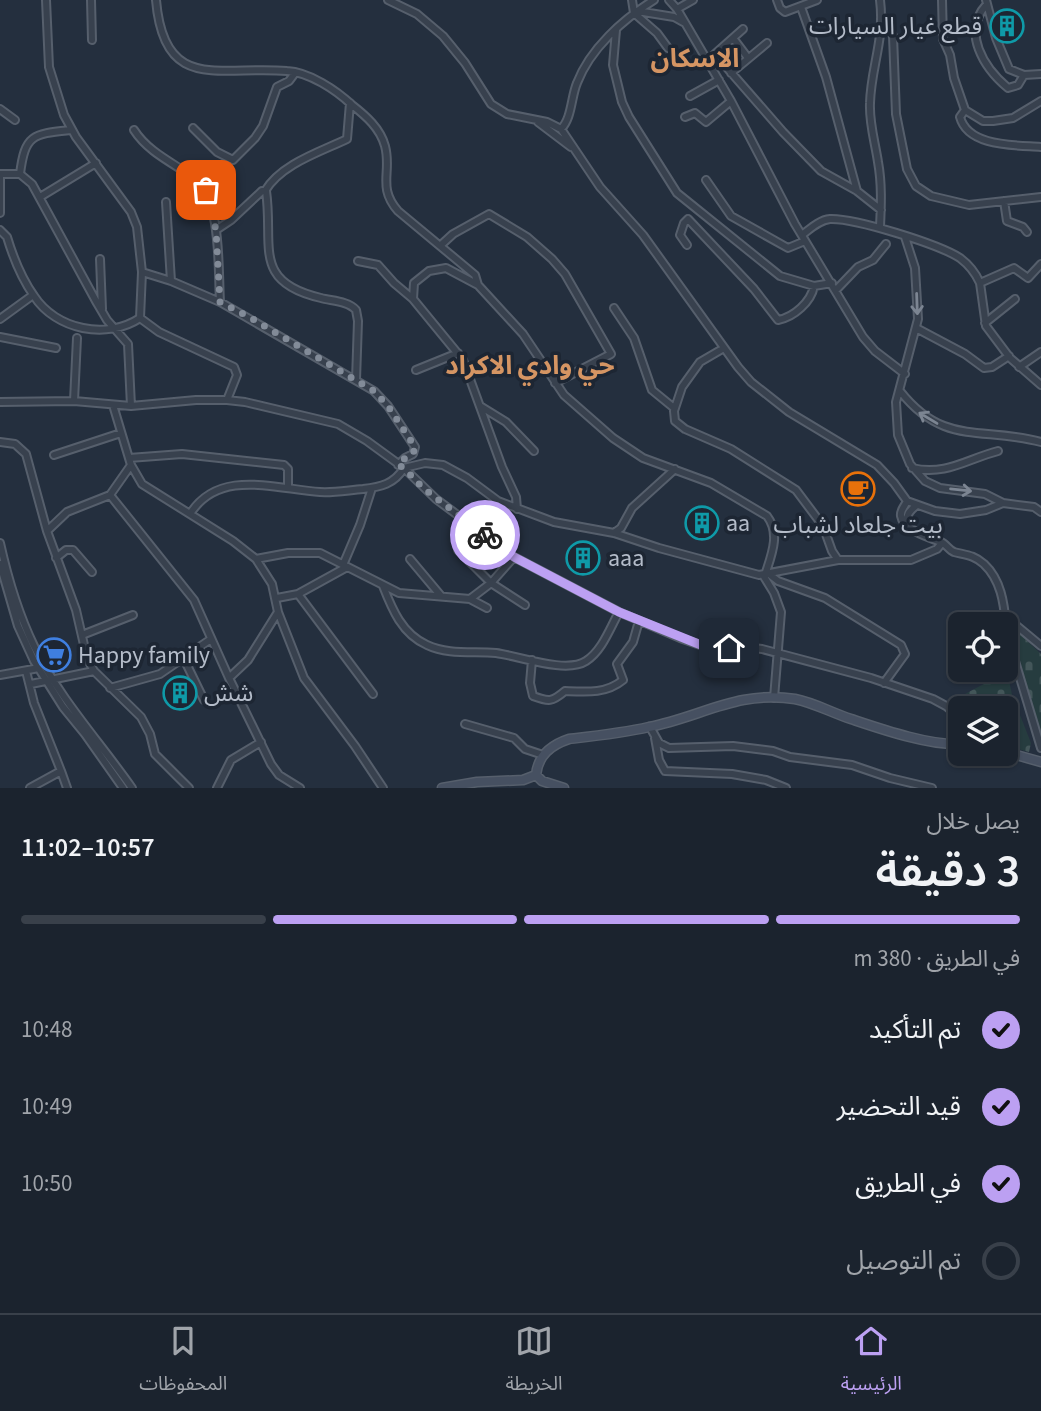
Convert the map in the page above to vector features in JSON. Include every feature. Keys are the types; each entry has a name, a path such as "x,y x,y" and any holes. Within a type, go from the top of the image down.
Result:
{"street":[{"path":"46,0 51,78 71,130 135,219 142,272 140,318"},
{"path":"91,0 92,40"},
{"path":"156,0 163,37 168,48 182,62 194,68 213,71 265,70 295,73 312,78 350,103 371,122 384,144 388,199 398,211 475,275 478,285"},
{"path":"388,0 417,15 443,36 465,63 491,104 507,114 547,122 561,129 600,187 667,266 751,382 800,420 877,465 907,501 960,514 986,510 1003,503"},
{"path":"632,0 645,5"},
{"path":"632,0 636,12 668,48"},
{"path":"563,139 561,129 566,122 576,85 585,68 617,30 654,0"},
{"path":"669,0 677,9 731,101 803,238 869,344 905,374"},
{"path":"677,9 693,0"},
{"path":"777,0 785,12 817,0"},
{"path":"880,0 882,16 870,100 881,185 880,227"},
{"path":"942,0 943,39 965,110 983,121 993,121 1013,118 1041,101"},
{"path":"986,2 1004,60 1013,72 1024,75 1041,74"},
{"path":"986,2 978,14 975,36 987,68 1008,88 1017,85 1024,75"},
{"path":"801,7 826,77 857,191"},
{"path":"636,12 674,17 685,23"},
{"path":"882,16 893,36 896,114 907,169 915,186 931,197 969,205 1041,197"},
{"path":"706,61 743,29"},
{"path":"617,30 613,65 622,102 677,193 774,273 814,286 832,283"},
{"path":"733,38 748,58"},
{"path":"731,73 766,43"},
{"path":"715,54 821,171 857,191 881,209"},
{"path":"193,128 217,152 233,160 263,126 277,87 289,81 295,73"},
{"path":"690,96 719,80"},
{"path":"685,117 695,113 706,122 731,101"},
{"path":"216,230 265,191 272,180 291,167 347,139 350,103"},
{"path":"0,109 15,120"},
{"path":"965,110 960,114 960,120 976,137 1041,146"},
{"path":"537,121 551,129 578,154"},
{"path":"551,129 561,129"},
{"path":"20,174 24,150 32,138 40,134 71,130"},
{"path":"134,130 153,151 201,184 207,194 216,230 220,302"},
{"path":"40,197 96,163"},
{"path":"0,213 0,174 20,174 29,180 102,311 128,344 131,406"},
{"path":"706,180 727,212 788,248 820,222 830,219 880,227 958,257 978,277 985,323 1019,367 1041,384"},
{"path":"265,191 269,253 278,277 295,291 345,303 356,310 356,380"},
{"path":"1004,201 1007,221 1027,232"},
{"path":"166,202 171,281"},
{"path":"441,245 453,234 489,214 527,237 565,274 611,354 555,383"},
{"path":"687,245 680,235 688,219 754,289 778,320 789,316 806,302 811,297 814,286"},
{"path":"0,230 7,237 33,295 48,311 73,324 97,331 115,328 140,318"},
{"path":"905,237 915,268 918,311 905,374 896,402 896,426 912,468 920,478 935,487 979,493 1003,503 1038,509 1041,502"},
{"path":"836,290 858,267 873,261 886,244"},
{"path":"100,259 102,311"},
{"path":"358,261 378,265 413,299 463,360 507,480 516,497 517,509"},
{"path":"980,283 1014,268 1028,278 1041,264"},
{"path":"413,299 413,285 417,278 436,268 451,270 478,285 523,334 555,383 577,408 622,445 643,458 711,482 751,509 768,516 773,524 774,538 766,574 779,603 781,629 774,698"},
{"path":"142,272 220,302 374,391 388,406 415,447 413,454 405,458 397,479 372,488 321,492 242,485 223,488 203,496 190,513"},
{"path":"0,319 33,295"},
{"path":"985,323 1015,299"},
{"path":"614,308 639,348 652,390 674,408"},
{"path":"140,318 159,332 234,367 237,375 227,400"},
{"path":"916,328 965,354 984,368 992,367 1009,356"},
{"path":"0,337 56,348"},
{"path":"74,401 77,338"},
{"path":"724,348 698,363 679,391 674,417 680,426 731,449 796,490 823,526 838,560"},
{"path":"1019,367 1041,352"},
{"path":"416,370 458,353"},
{"path":"900,391 923,416 953,430 981,435 1017,436 1041,442"},
{"path":"0,402 74,401 131,406 227,400 338,424 401,466 430,494 514,557 619,612 680,638 716,649 735,646 762,649 884,683 933,699 948,708"},
{"path":"113,405 130,462 142,484 190,513 256,559 272,584 278,612 304,678 383,788"},
{"path":"480,406 506,422 534,451"},
{"path":"54,455 121,433"},
{"path":"0,442 15,444 26,454 47,531 76,610 93,671 141,717 150,734 155,754 188,788"},
{"path":"912,468 941,471 998,451"},
{"path":"130,462 182,454 284,465 288,469 288,488"},
{"path":"47,531 67,512 110,495 130,462"},
{"path":"401,466 425,463 443,465 498,501 554,522 614,533 659,548 766,574 825,598 901,645 905,654 884,683"},
{"path":"614,533 621,528 632,508 675,469"},
{"path":"277,598 298,594 345,566 372,488"},
{"path":"110,495 185,586 199,610 271,764 279,775 300,788"},
{"path":"907,501 901,514 907,525 954,552 977,559 990,570 1001,592 1004,612"},
{"path":"907,525 909,511 917,505"},
{"path":"0,543 24,631"},
{"path":"766,574 838,560 911,561 932,552 942,543"},
{"path":"56,558 66,550 73,550 92,572"},
{"path":"458,550 491,583 525,605"},
{"path":"256,559 288,553 320,553 399,593 470,599 488,608"},
{"path":"470,599 491,583 514,557"},
{"path":"410,559 441,596"},
{"path":"0,564 10,603 42,667 123,788"},
{"path":"383,586 392,611 406,629 428,646 452,652 496,653 558,665 585,662 601,644 619,612"},
{"path":"0,594 10,603"},
{"path":"298,594 373,694"},
{"path":"229,678 247,660 278,612"},
{"path":"82,635 133,615"},
{"path":"532,660 530,683 533,696 545,701 557,698 565,691 596,692 618,684 624,678 617,664 633,642 639,621"},
{"path":"1018,627 1041,646"},
{"path":"110,688 155,676 211,639"},
{"path":"183,657 204,700"},
{"path":"0,674 42,667"},
{"path":"26,671 34,703 67,788"},
{"path":"31,684 93,671"},
{"path":"1018,671 1041,748"},
{"path":"49,679 132,788"},
{"path":"536,775 543,755 556,743 650,727 733,701 774,698 811,703 851,719 948,745"},
{"path":"464,724 514,738 525,749 543,755"},
{"path":"650,727 659,743 669,748 733,746 774,751 790,757 852,765 932,788"},
{"path":"655,736 659,760 665,771 732,774 766,780 786,788"},
{"path":"217,788 231,760 261,742"},
{"path":"1018,755 1041,762"},
{"path":"30,788 61,771"},
{"path":"442,788 477,782 523,780 536,775"},
{"path":"536,775 542,781 564,788"}],"green space":[{"path":"1018,632 1041,654 1041,740 1018,665"},
{"path":"988,682 1009,682 1012,696 966,696"},
{"path":"1018,710 1031,743 1029,752 1018,749"}],"way so far":[{"path":"206,190 216,230 220,302 374,391 388,406 415,447 413,454 398,465 423,488 485,535"}],"place":[{"name":"قطع غيار السيارات","path":"1007,26"},
{"name":"بيت جلعاد لشباب","path":"858,489"},
{"name":"aa","path":"702,523"},
{"name":"aaa","path":"583,558"},
{"name":"Happy family","path":"54,655"},
{"name":"شش","path":"180,693"}],"district":[{"name":"الاسكان","path":"695,58"},
{"name":"حي وادي الاكراد","path":"530,365"}],"route":[{"path":"485,535 514,557 619,612 706,647 721,650 729,648"}]}
